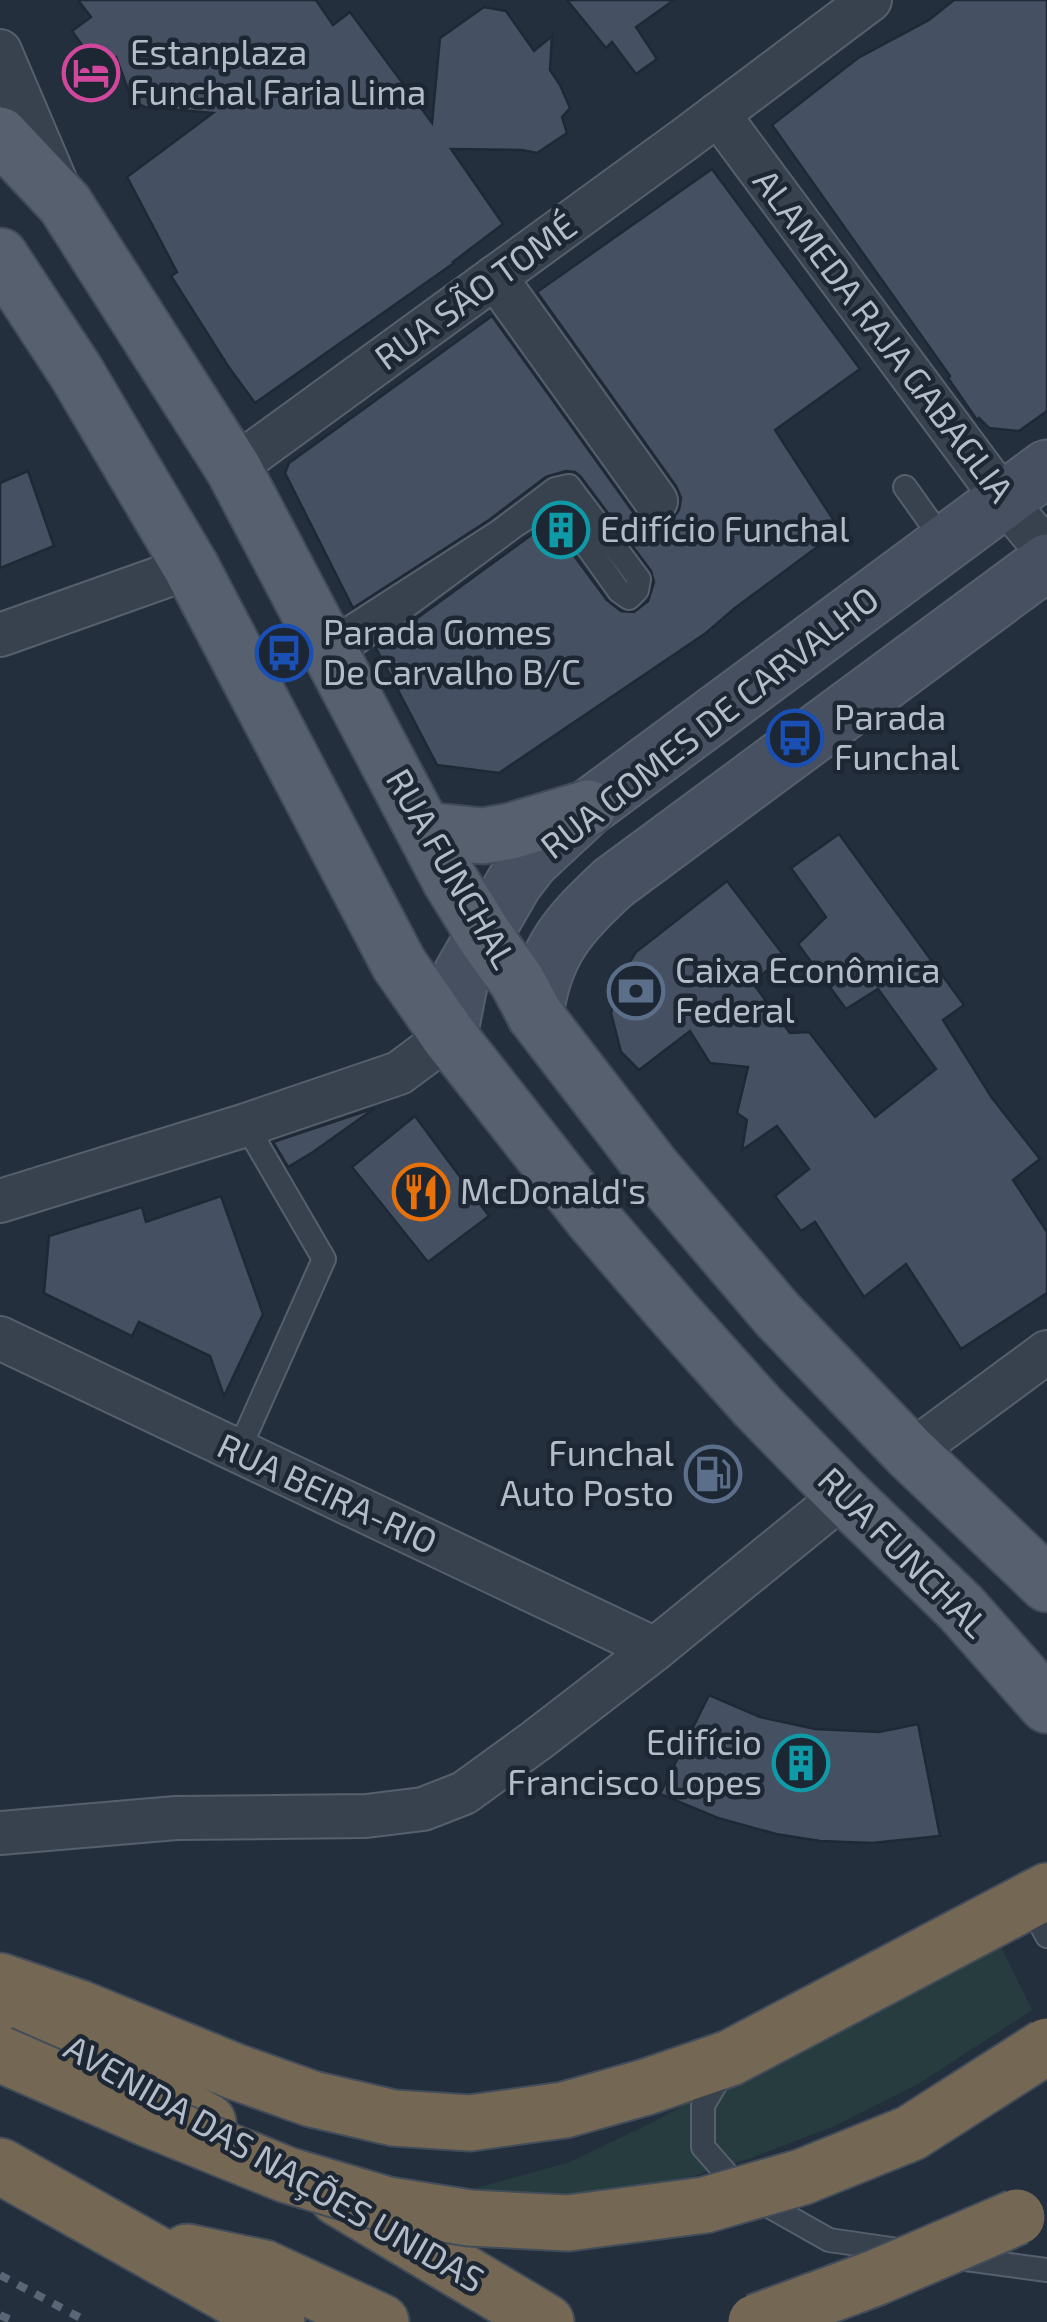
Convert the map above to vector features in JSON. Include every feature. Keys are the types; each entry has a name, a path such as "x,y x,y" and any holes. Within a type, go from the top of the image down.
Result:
{"highway":[{"path":"0,1981 80,2008 297,2094 394,2118 470,2122 564,2110 730,2058 1041,1910"},
{"name":"AVENIDA DAS NAÇÕES UNIDAS","path":"0,2008 227,2133 546,2322"},
{"path":"0,2054 287,2175 388,2205 470,2218 568,2223 705,2205 802,2177 911,2133 1047,2046"},
{"path":"0,2166 277,2322"},
{"path":"756,2322 875,2278 1037,2208"},
{"path":"136,2241 264,2268 381,2322"}],"main road":[{"path":"0,134 65,204"},
{"name":"RUA FUNCHAL","path":"65,204 233,468 450,880 535,1015 652,1168 777,1314 910,1453 1047,1584"},
{"name":"RUA FUNCHAL","path":"0,256 20,308 76,372 191,566 399,964 449,1036 560,1178 674,1314 844,1495 961,1608 1047,1705"},
{"path":"76,372 152,464 172,478 200,477 233,468"},
{"path":"424,830 483,836 588,808"}],"street":[{"name":"RUA SÃO TOMÉ","path":"233,468 870,0"},
{"name":"RUA FUNCHAL","path":"0,51 65,204"},
{"name":"ALAMEDA RAJA GABAGLIA","path":"718,114 1036,538 1047,560"},
{"path":"495,278 656,501"},
{"name":"RUA GOMES DE CARVALHO","path":"449,1036 461,975 514,882 531,862 588,808 1047,468"},
{"name":"RUA GOMES DE CARVALHO","path":"535,1015 547,964 559,941 583,911 614,883 1047,560"},
{"path":"0,635 191,566"},
{"path":"0,1201 399,1074 449,1036"},
{"name":"RUA BEIRA-RIO","path":"0,1338 655,1649"},
{"path":"910,1453 1047,1352"},
{"path":"0,1833 176,1818 366,1816 423,1809 464,1793 655,1649 844,1495"}],"lane":[{"path":"568,486 639,579 638,590 629,598 618,591 562,511 555,506 544,507 330,652 555,490 568,486"},
{"path":"905,487 945,543"},
{"path":"238,1452 324,1259 246,1125"},
{"path":"961,1608 1047,1672"},
{"path":"730,2058 704,2105 703,2147 752,2197 829,2240 1042,2268"}],"green space":[{"path":"999,1943 1032,2010 920,2083 835,2126 674,2182 568,2195 469,2190 570,2162"}],"building":[{"path":"78,0 316,0 333,25 350,12 432,123 440,38 484,7 506,11 534,51 552,36 550,70 570,108 562,117 567,133 537,153 451,149 503,224 255,403 171,276 177,272 127,177 213,113 145,107 132,100 116,57 100,70 72,31 91,17"},
{"path":"567,0 674,0 636,27 657,59 636,74 612,42 606,48"},
{"path":"954,0 1047,0 1047,411 1019,431 989,428 977,420 772,125 858,58 929,20"},
{"path":"712,169 860,369 775,430 840,530 706,633 499,773 437,765 376,648 549,522 607,600 621,611 634,612 648,601 654,582 651,571 581,477 566,471 546,477 489,520 353,608 285,473 289,463 492,316 636,516 658,526 670,522 679,510 681,498 676,486 537,292"},
{"path":"28,471 54,546 0,568 0,483"},
{"path":"839,834 964,1005 943,1020 992,1098 1040,1159 1013,1180 1047,1232 1047,1293 961,1349 906,1264 864,1297 815,1222 801,1231 775,1196 809,1169 777,1126 742,1150 747,1120 737,1113 748,1067 710,1063 690,1031 639,1070 621,1052 611,1013 620,978 636,952 727,881 785,957 752,982 790,1033 809,1032 875,1117 936,1069 878,989 846,1009 798,944 826,917 791,868"},
{"path":"375,1108 288,1167 273,1142"},
{"name":"McDonald's","path":"415,1116 489,1216 428,1262 352,1167"},
{"path":"221,1196 263,1314 224,1396 210,1356 139,1322 132,1336 44,1293 49,1236 142,1207 146,1222"},
{"name":"Edifício Francisco Lopes","path":"709,1695 760,1717 815,1729 879,1732 918,1724 940,1836 872,1843 820,1841 718,1818 660,1794"}],"railway":[{"path":"0,2275 88,2322"},
{"path":"0,2315 15,2322"}],"place":[{"name":"Estanplaza Funchal Faria Lima","path":"91,73"},
{"name":"Edifício Funchal","path":"561,530"},
{"name":"Parada Gomes De Carvalho B/C","path":"284,653"},
{"name":"Parada Funchal","path":"795,738"},
{"name":"Caixa Econômica Federal","path":"636,991"},
{"name":"McDonald's","path":"421,1192"},
{"name":"Funchal Auto Posto","path":"713,1474"},
{"name":"Edifício Francisco Lopes","path":"801,1763"}]}
